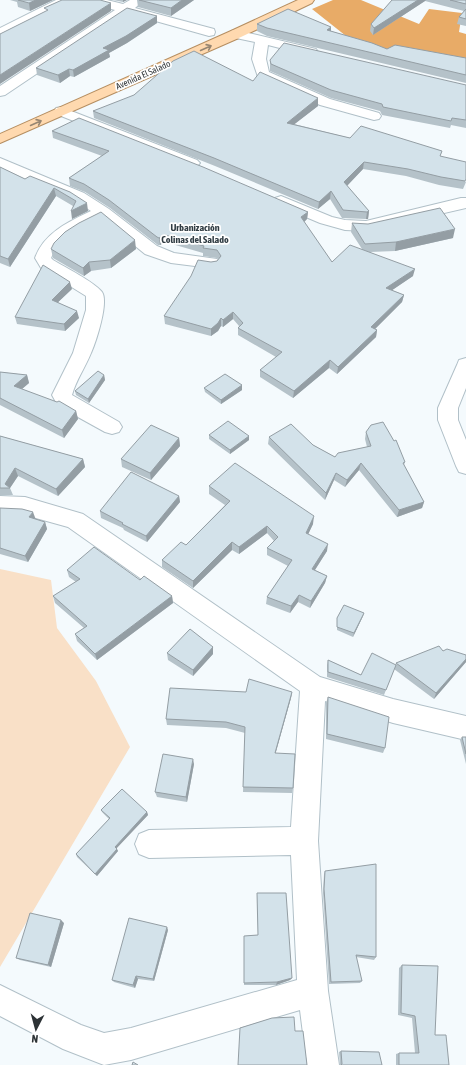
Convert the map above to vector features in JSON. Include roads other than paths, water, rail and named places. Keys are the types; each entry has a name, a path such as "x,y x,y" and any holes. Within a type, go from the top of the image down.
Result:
{"main road":[{"path":"180,45 286,0"},
{"name":"Avenida El Salado","path":"0,139 236,34 308,0"}],"street":[{"path":"0,33 65,0"},
{"path":"92,0 209,32"},
{"path":"0,92 138,0"},
{"path":"236,34 326,56"},
{"path":"262,40 259,59 263,74 325,102 374,116"},
{"path":"61,111 209,170"},
{"path":"0,163 78,196 103,212 151,250 171,258 211,263"},
{"path":"270,196 326,220 345,225 366,226 461,202 466,203"},
{"path":"103,212 71,227 44,250 43,258 47,264 90,290 95,295 95,310 82,354 64,388 62,395 65,402 112,427"},
{"path":"466,365 448,408 448,420 466,466"},
{"path":"0,505 25,506 75,520 313,686 393,711 466,728"},
{"path":"313,686 304,841 313,991 323,1065"},
{"path":"149,844 304,841"},
{"path":"0,1000 74,1038 104,1049 131,1044 313,991"}],"district":[{"name":"Urbanización Colinas del Salado","path":"195,232"}]}
